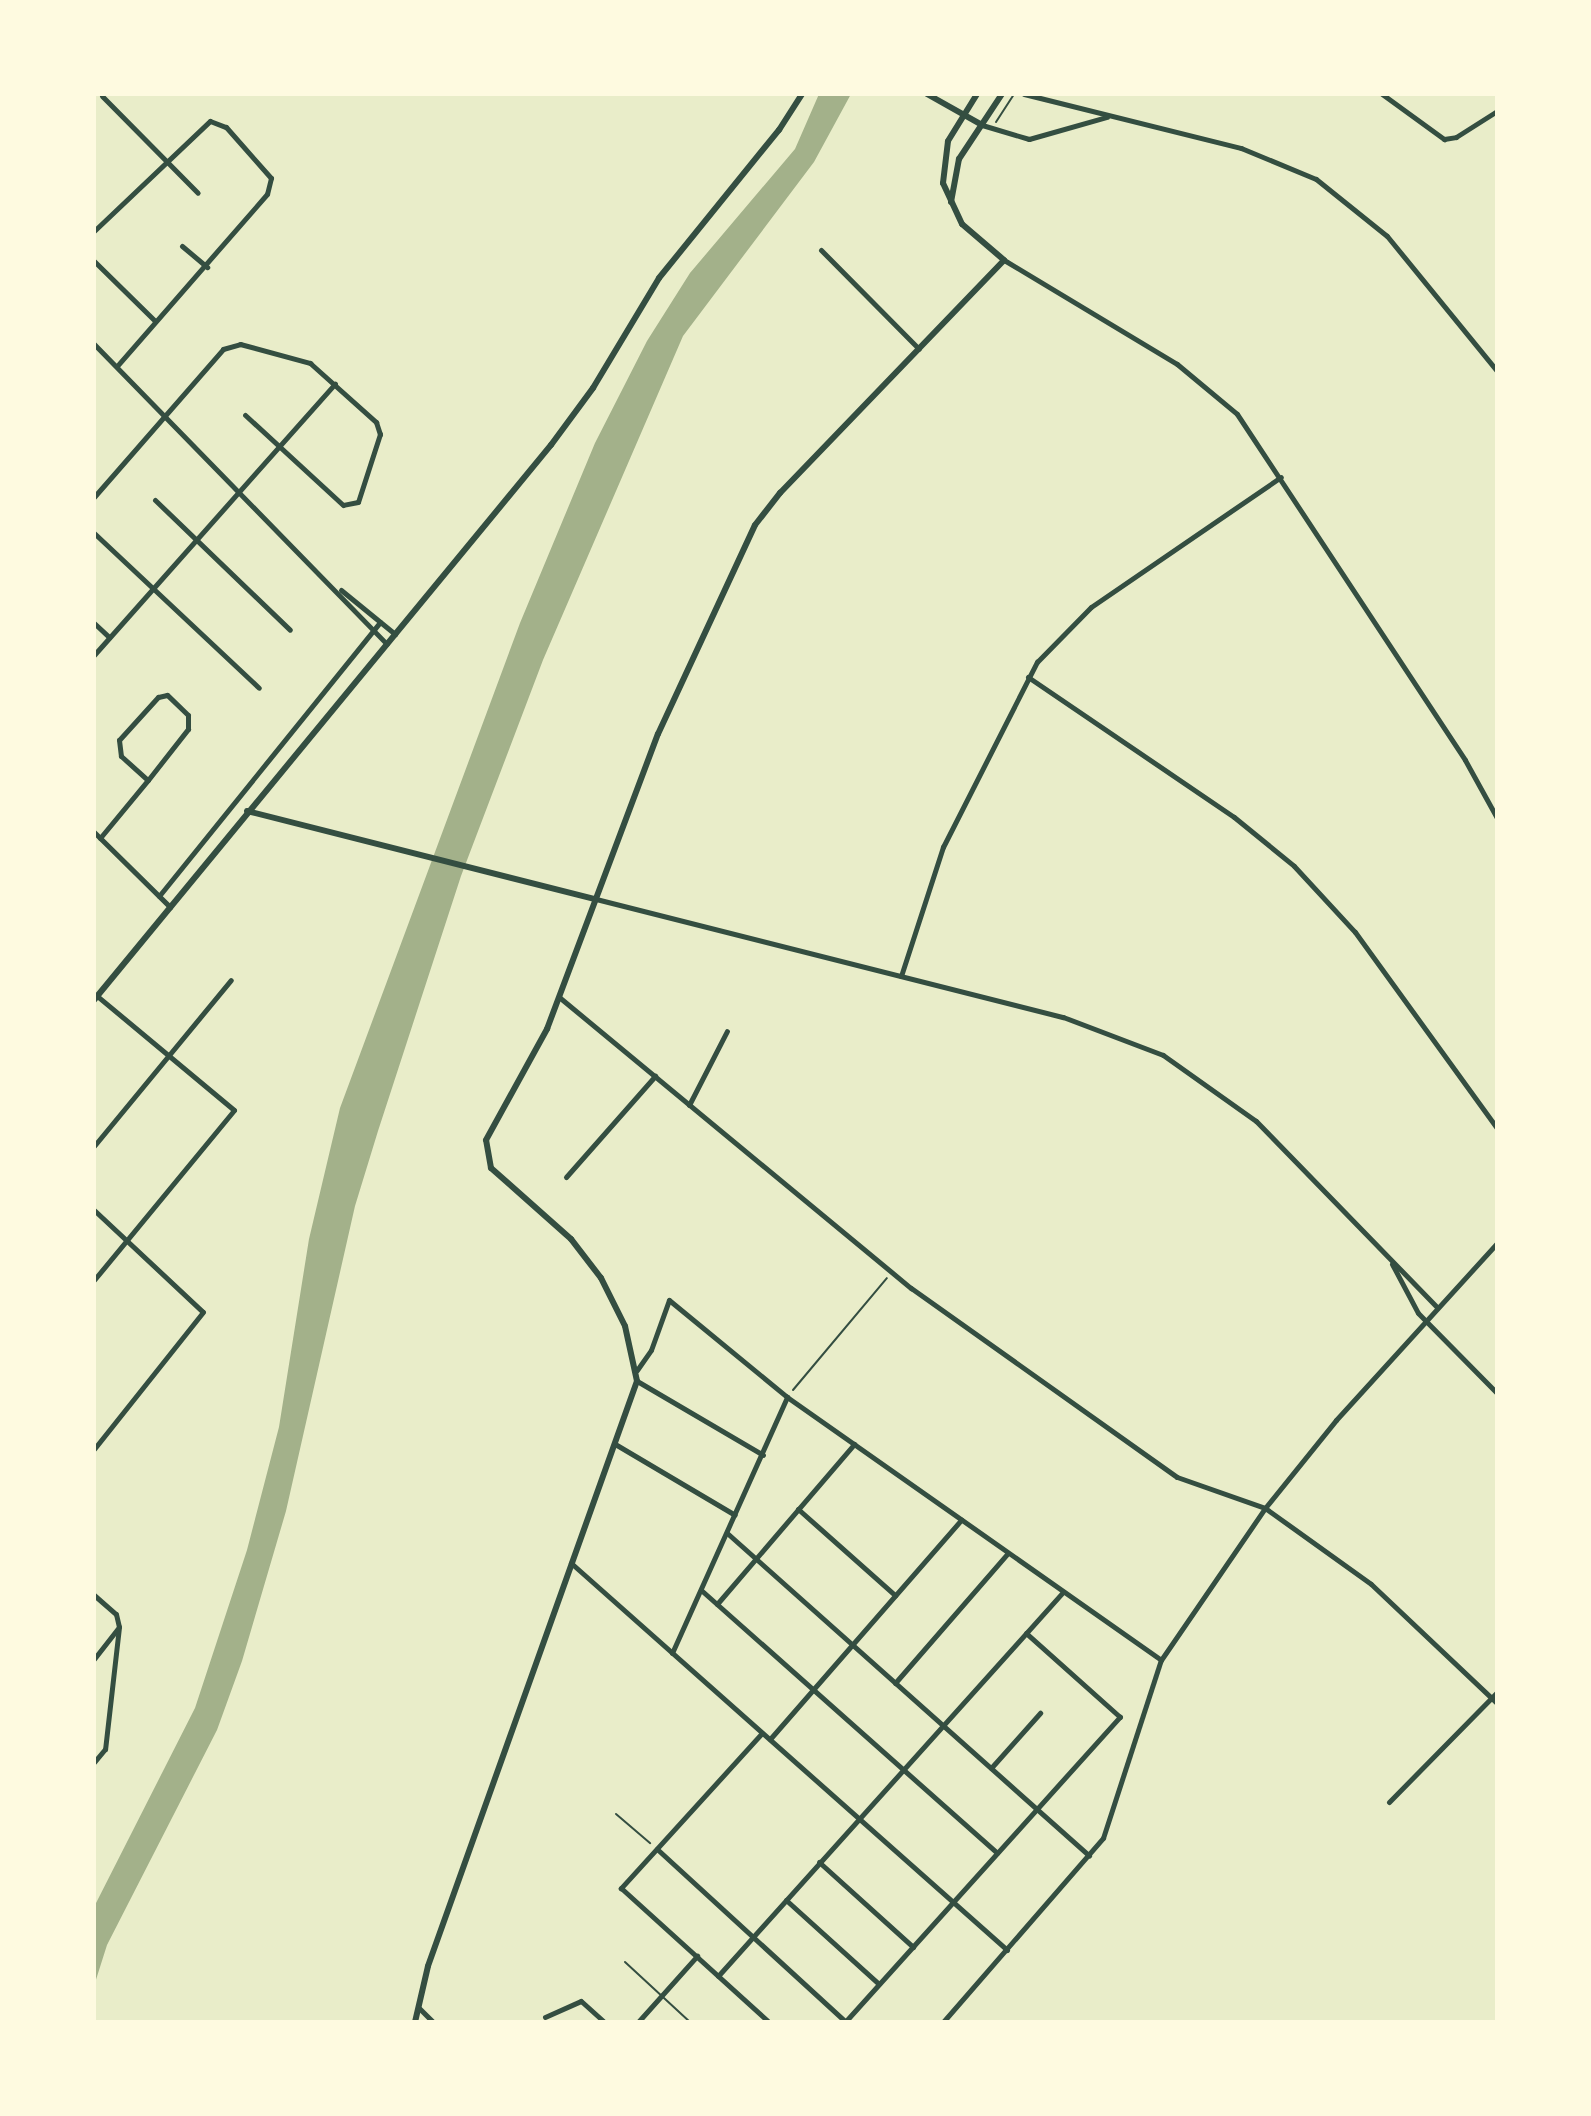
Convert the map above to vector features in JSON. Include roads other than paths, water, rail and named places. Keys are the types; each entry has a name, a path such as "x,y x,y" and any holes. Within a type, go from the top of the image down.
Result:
{"street":[{"path":"94,1280 234,1110 96,998 566,426 659,278 779,130 802,94"},
{"path":"927,94 991,130 1029,139 1108,117"},
{"path":"977,94 943,158 943,183 952,205 976,240 1213,390 1246,424 1465,760 1497,818"},
{"path":"952,205 955,169 1002,94"},
{"path":"1024,94 1261,154 1334,190 1387,236 1497,371"},
{"path":"1382,94 1444,139 1460,135 1497,111"},
{"path":"102,96 198,193"},
{"path":"94,231 203,126 218,122 271,178 267,194 207,267 117,366"},
{"path":"182,246 207,267"},
{"path":"821,250 919,349"},
{"path":"415,2022 428,1966 637,1381 637,1370 620,1312 591,1264 565,1233 496,1173 485,1157 488,1134 533,1058 658,734 755,525 1004,260"},
{"path":"94,261 155,321"},
{"path":"94,344 239,495 334,585 395,634"},
{"path":"94,497 229,345 310,363 376,422 380,434 364,492 351,507 245,415"},
{"path":"94,655 335,384"},
{"path":"901,976 943,847 1028,677 1091,607 1281,477"},
{"path":"155,500 290,630"},
{"path":"94,533 259,688"},
{"path":"334,585 387,644"},
{"path":"159,896 380,622"},
{"path":"94,623 109,637"},
{"path":"1028,677 1234,817 1294,866 1355,932 1497,1128"},
{"path":"100,838 148,780 188,729 188,715 163,695 119,740 121,756 148,780"},
{"path":"247,811 1086,1024 1171,1059 1256,1121 1436,1306"},
{"path":"94,832 170,907"},
{"path":"94,1146 231,980"},
{"path":"559,997 892,1272 1177,1477 1265,1508 1371,1584 1497,1703"},
{"path":"689,1105 727,1031"},
{"path":"566,1177 655,1076"},
{"path":"94,1210 203,1312 94,1449"},
{"path":"943,2022 1089,1856 1107,1829 1161,1660 1265,1508 1436,1306 1497,1243"},
{"path":"1389,1258 1425,1319 1497,1393"},
{"path":"637,1370 651,1350 669,1300 787,1397 1161,1660"},
{"path":"637,1381 763,1455"},
{"path":"672,1653 787,1397"},
{"path":"615,1444 735,1515"},
{"path":"717,1604 854,1444"},
{"path":"798,1509 895,1595"},
{"path":"769,1739 961,1520"},
{"path":"727,1533 1089,1856"},
{"path":"895,1683 1008,1553"},
{"path":"571,1563 1007,1950"},
{"path":"701,1590 997,1853"},
{"path":"718,1976 1063,1592"},
{"path":"94,1595 116,1614 119,1627 105,1749 94,1762"},
{"path":"94,1659 119,1627"},
{"path":"657,1849 845,2022 1120,1717 1026,1633"},
{"path":"1389,1802 1497,1692"},
{"path":"991,1768 1040,1713"},
{"path":"762,1733 621,1888 769,2022"},
{"path":"819,1862 913,1947"},
{"path":"786,1900 879,1984"},
{"path":"638,2022 697,1956"},
{"path":"545,2017 581,2001 604,2022"},
{"path":"419,2008 433,2022"}],"lane":[{"path":"625,1962 690,2022"}]}
